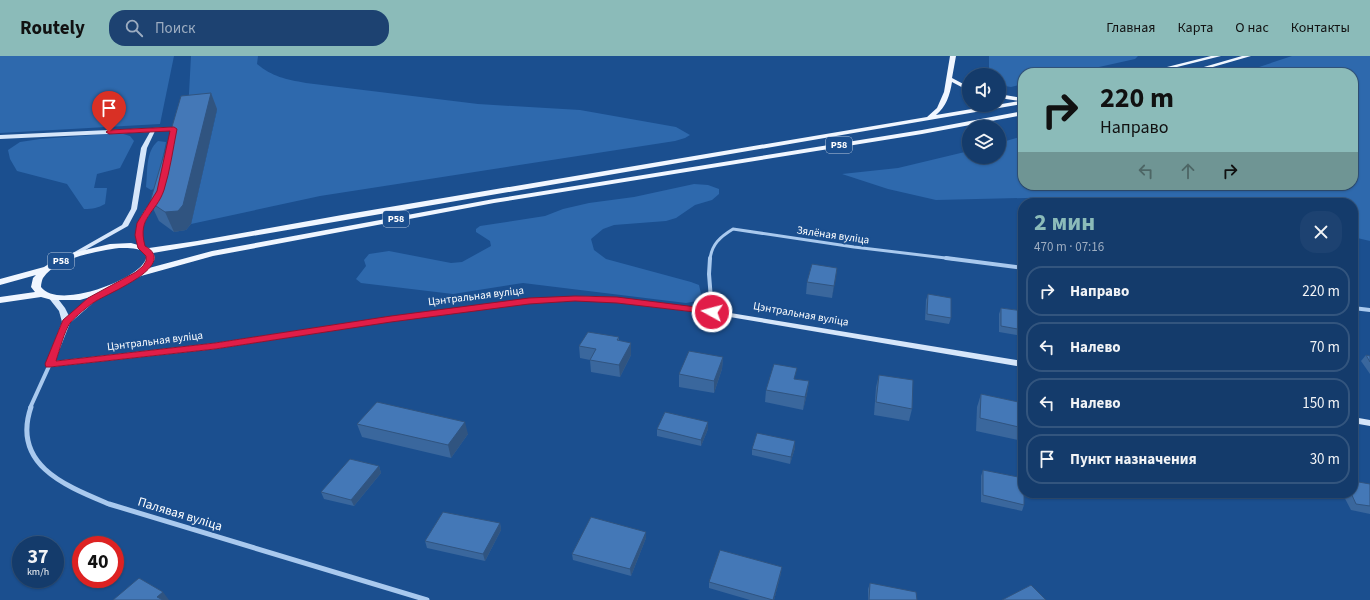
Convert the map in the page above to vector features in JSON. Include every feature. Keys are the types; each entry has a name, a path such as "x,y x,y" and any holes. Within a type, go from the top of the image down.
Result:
{"main road":[{"path":"928,119 940,109 947,92 953,56"},
{"path":"1167,68 1218,56"},
{"path":"1204,68 1248,56"},
{"path":"950,79 962,85"},
{"path":"1006,97 1018,100"},
{"name":"Р58","path":"0,282 48,268 74,255 89,250 119,245 145,249 197,244 350,216 928,119 1018,102"},
{"name":"Р58","path":"139,274 212,254 384,221 731,162 922,132 1018,113"},
{"name":"Р58","path":"0,300 42,294 52,297 68,298 108,290 139,274 146,268 150,261 150,256 145,249"},
{"name":"Р58","path":"42,294 36,287 38,278 48,268"}],"street":[{"path":"0,137 174,129 172,140"},
{"path":"74,255 125,226 134,209 144,148 152,130"},
{"path":"145,249 138,235 141,223 160,191"},
{"name":"Зялёная вуліца","path":"712,312 710,261 713,247 717,240 733,229 825,243 1018,267"},
{"path":"66,322 91,300 125,282"},
{"path":"50,364 66,322 66,316 62,308 52,297"},
{"name":"Цэнтральная вуліца","path":"50,364 215,346 391,319 529,301 575,298 617,300 712,312 1018,363"},
{"path":"1358,309 1370,310"},
{"name":"Палявая вуліца","path":"50,364 30,409 26,426 26,442 31,455 42,467 57,479 108,504 427,600"},
{"path":"1358,421 1370,423"}],"shaded area":[{"path":"0,56 174,56 160,124 0,133"},
{"path":"191,56 258,56 257,64 268,72 285,79 306,83 478,104 580,110 676,127 690,135 675,141 320,196 191,224 217,110 188,112"},
{"path":"989,56 1138,56 1135,59 1094,68 1018,68 1018,85 1011,87 1006,86 1006,68 989,68"},
{"path":"1292,56 1370,56 1370,241 1358,238 1358,198 1064,197 936,200 888,189 842,174 898,168 962,153 962,164 1006,164 1006,141 1018,137 1018,190 1358,190 1358,68 1256,68"},
{"path":"120,133 130,136 134,141 120,168 97,174 94,188 107,188 105,204 93,208 84,209 67,184 17,171 10,159 8,150 20,142"},
{"path":"158,141 166,142 156,188 151,190 146,187 148,162 151,151"},
{"path":"694,184 708,185 719,189 719,194 712,200 695,205 676,218 666,221 614,225 603,229 591,239 594,250 606,259 699,285 701,294 697,301 686,303 523,283 453,294 361,283 356,279 366,266 364,260 369,254 389,251 451,263 462,262 491,246 490,241 476,232 476,229 480,226 545,216 563,209 589,203 634,197"}],"building":[{"path":"211,93 183,205 178,211 165,212 150,202 181,96"},
{"path":"812,264 837,268 834,286 807,282"},
{"path":"928,294 951,298 951,318 927,314"},
{"path":"1001,308 1018,310 1018,329 1001,326"},
{"path":"588,332 619,337 617,340 631,343 619,365 590,360 596,349 579,346"},
{"path":"689,351 723,357 714,381 679,374"},
{"path":"1366,355 1370,356 1370,362"},
{"path":"774,364 797,368 794,379 809,381 805,397 766,390"},
{"path":"879,375 913,380 912,409 876,402"},
{"path":"981,394 1018,402 1018,427 980,418"},
{"path":"377,402 465,422 448,445 357,424"},
{"path":"665,412 708,422 701,440 657,429"},
{"path":"757,433 795,441 791,457 752,449"},
{"path":"350,459 379,466 351,500 321,492"},
{"path":"983,470 1018,477 1018,498 1024,498 1024,505 983,495"},
{"path":"1358,482 1370,484 1370,506 1356,504 1353,498 1358,498"},
{"path":"443,512 500,523 483,554 425,541"},
{"path":"591,517 646,532 630,569 572,554"},
{"path":"720,550 782,567 773,600 709,582"},
{"path":"139,578 163,592 157,597 163,600 113,600"},
{"path":"870,583 916,592 917,600 869,600"},
{"path":"1031,585 1046,600 1002,600"}],"route":[{"path":"109,132 174,129 160,191 141,223 138,235 142,248 148,251 150,261 146,268 139,274 91,300 66,322 50,364 215,346 391,319 529,301 589,298 712,312"}]}
